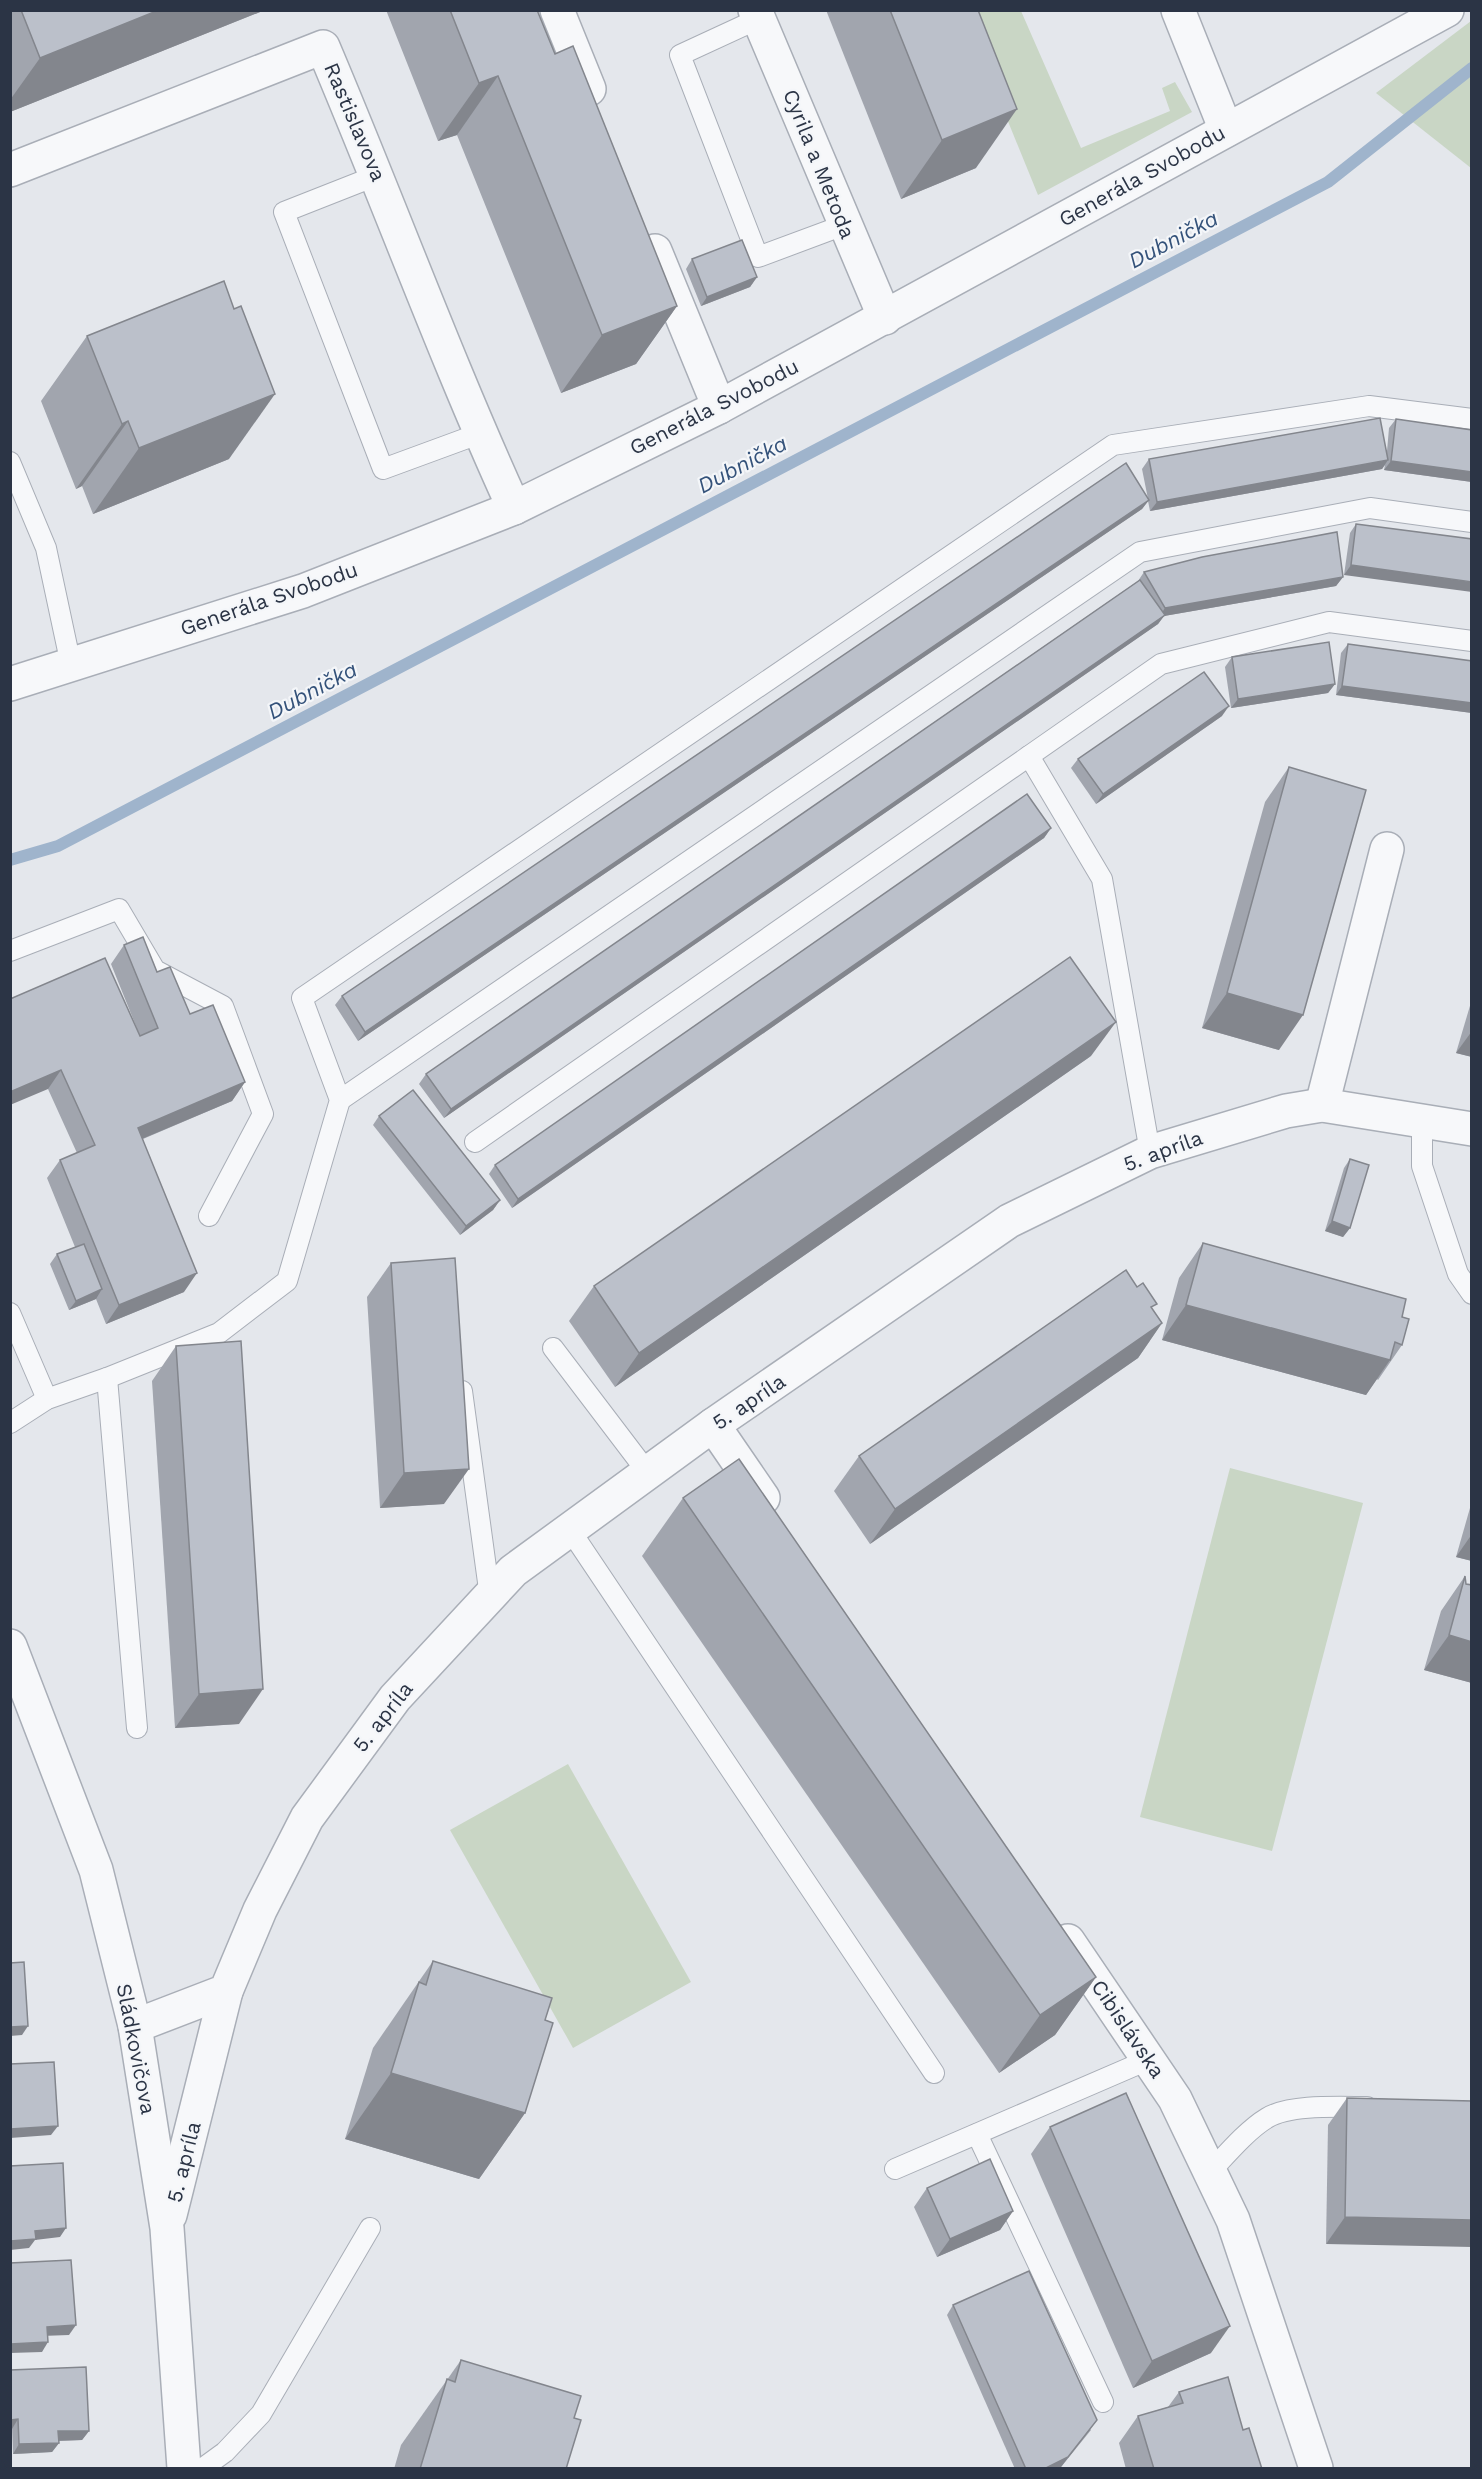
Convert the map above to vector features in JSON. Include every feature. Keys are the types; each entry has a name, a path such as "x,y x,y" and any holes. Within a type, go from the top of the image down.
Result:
{"street":[{"path":"557,10 600,116"},
{"path":"1178,10 1226,130"},
{"path":"1381,46 1404,10"},
{"name":"Generála Svobodu","path":"10,684 303,591 514,508 719,407 1447,10"},
{"name":"Cyrila a Metoda","path":"757,14 885,318"},
{"name":"Rastislavova","path":"10,170 323,47 378,175 481,433 514,508"},
{"path":"644,224 719,407"},
{"path":"1322,1105 1387,849"},
{"name":"5. apríla","path":"167,2228 226,1991 260,1910 307,1818 395,1698 513,1571 713,1425 1009,1221 1150,1152 1287,1111 1322,1105 1472,1129"},
{"path":"713,1425 779,1520"},
{"name":"Sládkovičova","path":"10,1646 96,1870 135,2026 167,2228 184,2469"},
{"name":"Cibislávska","path":"1048,1912 1175,2099 1233,2220 1316,2469"},
{"path":"135,2026 226,1991"}],"lane":[{"path":"757,14 680,55 758,256 844,225"},
{"path":"378,175 284,212 383,469 481,433"},
{"path":"10,1423 47,1400 219,1333 287,1281 340,1100 302,998 1113,445 1369,406 1472,419"},
{"path":"10,462 46,548 71,665"},
{"path":"340,1100 1140,552 1371,508 1472,522"},
{"path":"476,1142 1161,664 1329,622 1472,641"},
{"path":"1029,756 1101,879 1150,1152"},
{"path":"10,951 119,909 155,970 223,1006 263,1114 209,1216"},
{"path":"1422,1120 1422,1166 1458,1274 1472,1294"},
{"path":"10,1313 47,1400"},
{"path":"554,1348 648,1473"},
{"path":"459,1374 490,1597"},
{"path":"107,1378 137,1728"},
{"path":"570,1530 934,2073"},
{"path":"896,2169 1150,2060"},
{"path":"1210,2172 1267,2118 1287,2111 1336,2107 1381,2108"},
{"path":"977,2134 1103,2403"},
{"path":"203,2469 225,2452 261,2414 370,2228"}],"green space":[{"path":"963,11 1021,11 1081,148 1170,111 1162,88 1175,82 1192,112 1038,195"},
{"path":"1471,21 1471,168 1376,93"},
{"path":"1230,1468 1363,1503 1272,1851 1140,1817"},
{"path":"568,1764 691,1982 573,2048 450,1830"}],"building":[{"path":"21,10 159,10 40,58"},
{"path":"450,10 537,10 555,54 573,46 677,306 602,335 498,76 479,83"},
{"path":"890,10 978,10 1017,109 942,140"},
{"path":"742,240 757,277 707,297 692,259"},
{"path":"224,281 234,309 241,306 275,394 139,448 128,421 122,424 87,336"},
{"path":"1380,418 1388,460 1157,502 1149,459"},
{"path":"1396,419 1472,430 1472,472 1391,461"},
{"path":"1126,463 1149,500 365,1032 342,996"},
{"path":"1356,524 1472,539 1472,582 1351,565"},
{"path":"1337,532 1343,577 1165,608 1144,572 1202,557"},
{"path":"1140,580 1165,615 451,1109 426,1074"},
{"path":"1329,642 1335,684 1238,699 1232,657"},
{"path":"1348,644 1472,661 1472,703 1342,686"},
{"path":"1204,672 1229,706 1103,794 1078,759"},
{"path":"1289,767 1366,790 1303,1015 1227,993"},
{"path":"1027,794 1051,828 518,1199 495,1165"},
{"path":"143,937 157,972 170,967 190,1014 213,1005 245,1082 138,1128 197,1273 119,1305 60,1160 95,1145 61,1070 10,1092 10,999 105,958 140,1036 158,1028 124,945"},
{"path":"1070,957 1116,1022 639,1353 594,1286"},
{"path":"413,1090 500,1200 466,1226 379,1116"},
{"path":"1350,1159 1369,1165 1350,1228 1332,1221"},
{"path":"1203,1243 1406,1299 1402,1317 1409,1319 1402,1345 1395,1342 1390,1360 1186,1305"},
{"path":"84,1244 102,1289 76,1301 57,1254"},
{"path":"455,1258 469,1469 404,1473 391,1263"},
{"path":"1126,1270 1137,1287 1143,1283 1157,1304 1151,1307 1162,1323 895,1509 859,1456"},
{"path":"241,1341 263,1689 199,1694 176,1346"},
{"path":"739,1459 1096,1977 1040,2015 683,1498"},
{"path":"1465,1576 1466,1584 1472,1585 1472,1642 1449,1635"},
{"path":"433,1961 552,1998 545,2020 553,2023 525,2113 391,2073 419,1982 426,1985"},
{"path":"24,1962 28,2026 10,2027 10,1963"},
{"path":"54,2062 58,2126 10,2129 10,2064"},
{"path":"1126,2093 1230,2326 1152,2361 1050,2127"},
{"path":"1347,2098 1472,2101 1472,2220 1345,2217"},
{"path":"990,2159 1013,2211 950,2239 927,2188"},
{"path":"63,2163 66,2228 35,2231 36,2239 10,2241 10,2166"},
{"path":"71,2260 76,2325 47,2327 48,2342 10,2344 10,2263"},
{"path":"1029,2271 1097,2420 1068,2457 1044,2469 1026,2469 953,2305"},
{"path":"461,2360 581,2396 574,2418 581,2420 566,2469 420,2469 447,2379 455,2382"},
{"path":"86,2367 89,2431 58,2431 59,2443 19,2444 18,2419 10,2420 10,2370"},
{"path":"1228,2377 1243,2430 1249,2428 1262,2469 1154,2469 1138,2416 1183,2403 1179,2392"}],"waterway":[{"name":"Dubnička","path":"10,860 58,846 1328,182 1472,68"}]}
